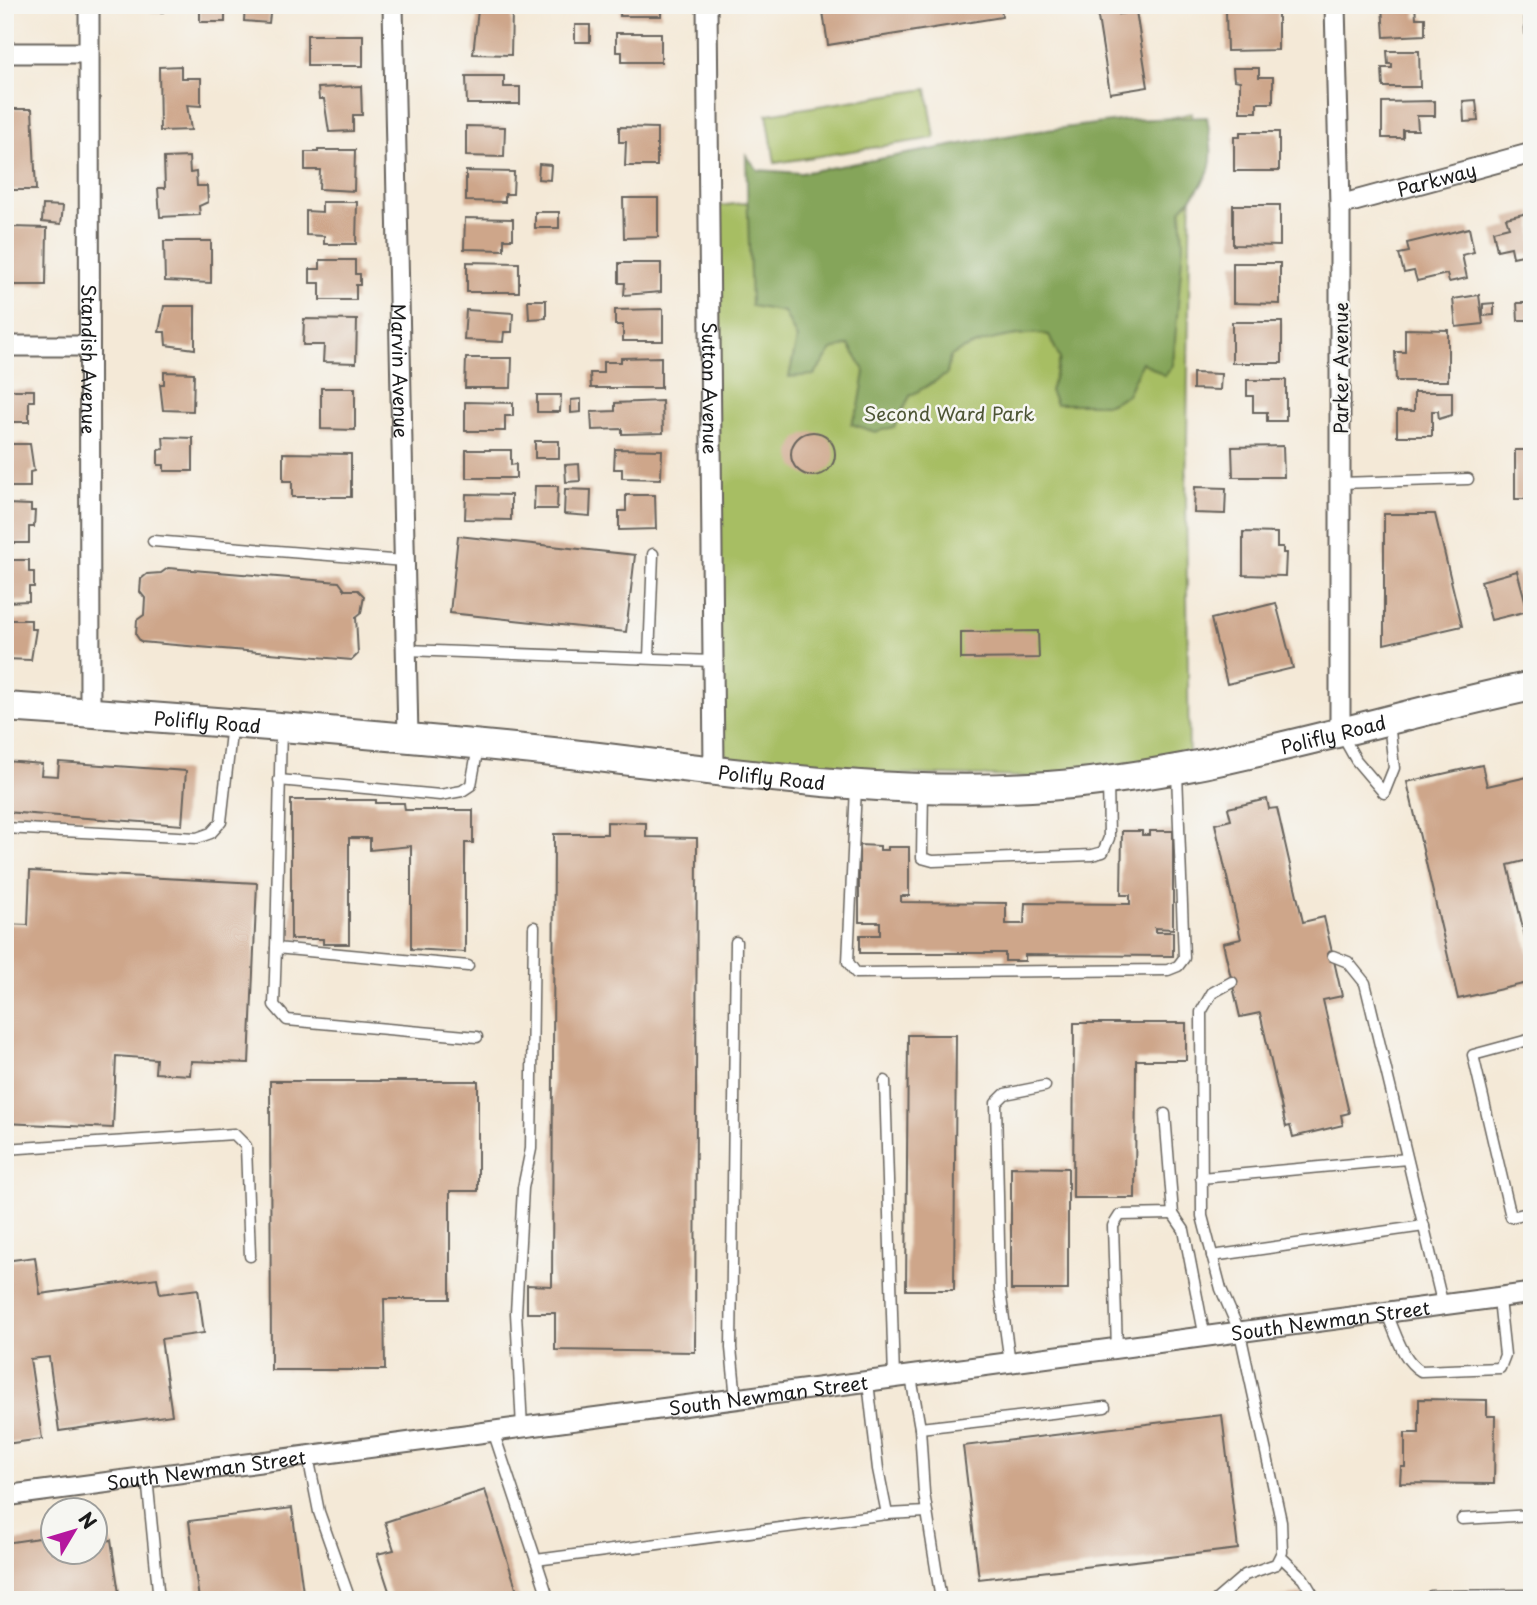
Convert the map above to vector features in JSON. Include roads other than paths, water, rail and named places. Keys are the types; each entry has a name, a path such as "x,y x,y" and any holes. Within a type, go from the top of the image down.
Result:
{"main road":[{"name":"Polifly Road","path":"5,707 408,737 856,783 923,788 1033,787 1108,780 1176,769 1532,686"}],"street":[{"name":"Standish Avenue","path":"89,5 90,713"},
{"name":"Marvin Avenue","path":"393,5 408,737"},
{"name":"Sutton Avenue","path":"707,5 713,770"},
{"name":"Parker Avenue","path":"1335,5 1340,205 1340,732"},
{"path":"5,54 88,54"},
{"name":"Parkway","path":"1340,205 1532,153"},
{"path":"5,346 88,346"},
{"name":"South Newman Street","path":"5,1496 1532,1293"}],"lane":[{"path":"1340,483 1468,479"},
{"path":"153,541 404,561"},
{"path":"649,658 653,554"},
{"path":"406,649 712,661"},
{"path":"1340,732 1356,760 1384,793 1394,768 1388,720"},
{"path":"5,828 197,838 211,833 220,822 232,723"},
{"path":"281,727 274,1005 287,1020 477,1037"},
{"path":"279,780 440,795 462,791 471,785 479,745"},
{"path":"856,783 848,962 856,973 1168,970 1178,966 1184,958 1176,769"},
{"path":"923,788 922,858 933,861 1092,855 1102,852 1109,838 1108,780"},
{"path":"523,1428 516,1312 523,1188 531,1149 534,927"},
{"path":"736,942 731,1348 736,1399"},
{"path":"276,948 468,966"},
{"path":"1332,957 1348,962 1365,983 1443,1306"},
{"path":"1216,1600 1245,1575 1276,1564 1281,1557 1282,1521 1240,1333 1221,1289 1202,1216 1201,1012 1212,993 1232,982"},
{"path":"1532,1039 1473,1055 1511,1217 1532,1212"},
{"path":"885,1080 903,1378 920,1428 927,1512 940,1600"},
{"path":"1010,1363 1000,1290 996,1104 1005,1094 1045,1086"},
{"path":"1165,1114 1173,1214 1184,1230 1205,1338"},
{"path":"5,1149 233,1134 246,1146 250,1256"},
{"path":"1201,1178 1407,1159"},
{"path":"1117,1349 1113,1226 1120,1215 1173,1214"},
{"path":"1212,1256 1424,1226"},
{"path":"1387,1314 1412,1366 1421,1371 1487,1370 1500,1368 1505,1355 1499,1299"},
{"path":"867,1382 887,1514"},
{"path":"920,1428 1105,1407"},
{"path":"493,1432 549,1600"},
{"path":"308,1456 319,1512 350,1600"},
{"path":"147,1477 159,1600"},
{"path":"536,1560 887,1514 927,1512"},
{"path":"1462,1519 1532,1515"},
{"path":"1281,1557 1303,1578 1316,1600"},
{"path":"1431,1600 1431,1596 1532,1595"}],"park label":[{"name":"Second Ward Park","path":"949,413"}]}
